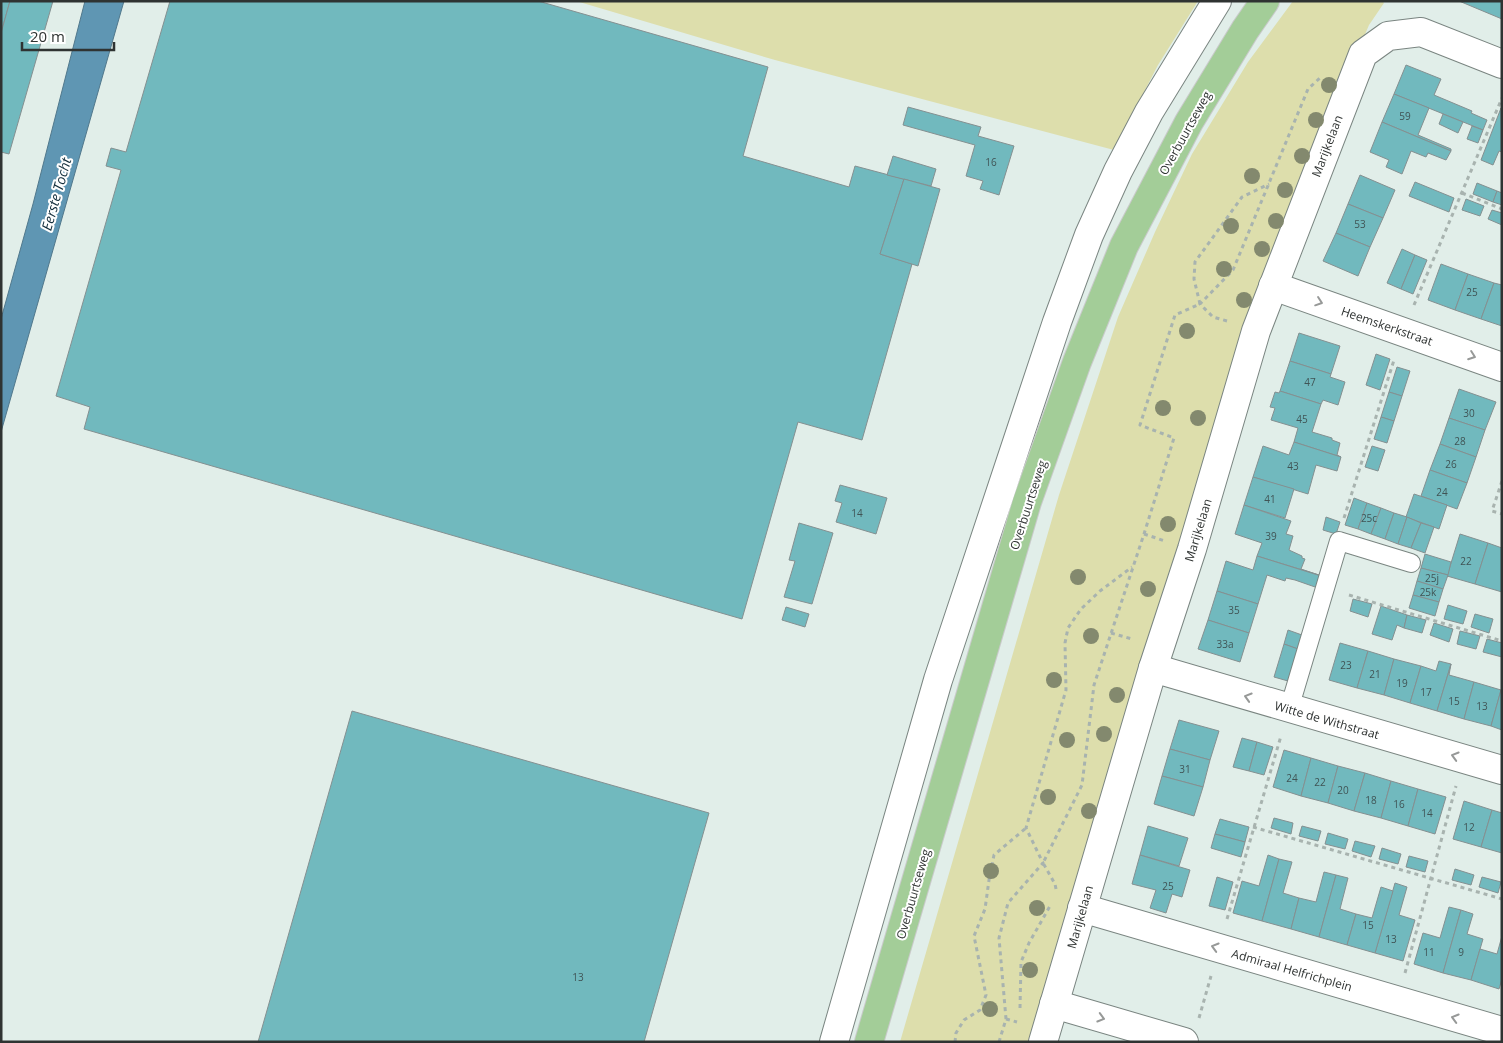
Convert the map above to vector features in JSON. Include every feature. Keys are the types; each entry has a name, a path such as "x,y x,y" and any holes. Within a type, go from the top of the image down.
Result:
{"main road":[{"name":"Overbuurtseweg","path":"870,1042 1027,502 1077,362 1124,246 1189,122 1245,30 1265,1"}],"street":[{"path":"834,1042 938,680 1057,322 1089,235 1118,171 1149,112 1217,1"},
{"name":"Marijkelaan","path":"1043,1042 1153,668 1192,549 1256,331 1363,54 1388,36 1421,32 1502,64"},
{"name":"Heemskerkstraat","path":"1273,286 1502,367"},
{"name":"Witte de Withstraat","path":"1153,668 1502,770"},
{"name":"Admiraal Helfrichplein","path":"1082,908 1502,1031"},
{"path":"1054,1004 1191,1032"}],"lane":[{"path":"1289,709 1340,541 1411,563"}],"path":[{"path":"999,1042 1006,1019 999,938 1008,903 1043,863 1082,785 1094,685 1174,438 1140,425 1175,315 1200,304 1234,270 1308,88 1322,75"},
{"path":"1256,331 1213,317 1200,304 1194,279 1196,262 1242,197 1269,184"},
{"path":"1462,193 1502,209"},
{"path":"1502,481 1492,511 1502,514"},
{"path":"955,1042 956,1033 964,1020 980,1010 986,995 974,936 986,910 994,855 1026,828 1066,690 1065,643 1068,628 1081,609 1100,591 1133,567"},
{"path":"1326,588 1502,641"},
{"path":"1191,1032 1289,709"},
{"path":"1397,1000 1464,759"},
{"path":"1253,827 1502,899"},
{"path":"1026,828 1055,884 1057,895"},
{"path":"1020,1023 1021,962 1029,943 1052,903"}],"green space":[{"path":"576,1 1198,1 1158,65 1114,150 775,60"},
{"path":"1293,1 1382,1 1384,3 1369,25 1314,154 1242,341 1157,612 1031,1042 900,1042 1059,495 1118,317 1192,154 1248,62"}],"water":[{"name":"Eerste Tocht","path":"85,1 124,1 1,432 1,319 33,204"}],"building":[{"path":"1,1 10,1 1,33"},
{"path":"10,1 53,1 9,154 1,152 1,33"},
{"path":"170,1 538,1 768,67 743,156 849,187 855,166 904,179 880,254 912,264 862,440 798,422 742,619 84,429 90,407 56,396 121,170 106,166 111,148 126,152"},
{"path":"1459,1 1502,1 1502,19"},
{"path":"1406,65 1441,79 1434,95 1472,111 1471,113 1487,120 1483,130 1394,94"},
{"path":"1394,94 1429,108 1418,135 1451,149 1451,151 1382,122"},
{"path":"908,107 981,127 978,136 1014,146 999,195 980,189 983,181 966,176 975,145 903,125"},
{"path":"1501,108 1502,152 1499,151 1493,165 1481,160"},
{"path":"1443,114 1463,122 1458,133 1439,124"},
{"path":"1382,122 1451,151 1446,160 1428,153 1426,157 1411,151 1402,174 1386,167 1389,160 1370,152"},
{"path":"1472,126 1483,130 1478,143 1467,139"},
{"path":"893,156 936,169 931,186 887,175"},
{"path":"1360,175 1395,190 1383,218 1348,204"},
{"path":"904,179 940,189 918,266 880,254"},
{"path":"1415,182 1454,198 1449,212 1409,196"},
{"path":"1477,183 1497,191 1493,202 1473,194"},
{"path":"1497,191 1502,193 1502,205 1493,202"},
{"path":"1466,199 1484,206 1480,216 1462,210"},
{"path":"1348,204 1383,218 1370,247 1336,233"},
{"path":"1492,210 1502,213 1502,225 1488,219"},
{"path":"1336,233 1370,247 1358,276 1323,261"},
{"path":"1402,249 1415,255 1401,289 1387,283"},
{"path":"1415,255 1427,260 1413,294 1401,289"},
{"path":"1441,264 1468,274 1455,310 1428,300"},
{"path":"1468,274 1494,283 1481,319 1455,310"},
{"path":"1494,283 1502,285 1502,326 1481,319"},
{"path":"1299,333 1340,346 1331,374 1290,361"},
{"path":"1376,354 1390,359 1380,390 1366,385"},
{"path":"1290,361 1331,374 1330,377 1345,382 1338,405 1323,400 1321,404 1280,391"},
{"path":"1397,367 1410,371 1402,396 1389,392"},
{"path":"1459,389 1496,402 1485,430 1449,418"},
{"path":"1280,391 1321,404 1312,432 1332,438 1332,440 1340,443 1337,455 1341,457 1294,442 1298,428 1271,420 1275,408 1270,407 1275,392 1279,393"},
{"path":"1389,392 1402,396 1394,421 1381,417"},
{"path":"1381,417 1394,421 1387,443 1374,439"},
{"path":"1449,418 1485,430 1476,457 1440,444"},
{"path":"1294,442 1341,457 1337,471 1316,465 1308,494 1253,477 1263,446 1289,455"},
{"path":"1440,444 1476,457 1467,483 1430,470"},
{"path":"1372,446 1385,450 1378,471 1365,467"},
{"path":"1430,470 1467,483 1457,509 1421,496"},
{"path":"1253,477 1294,489 1285,518 1244,505"},
{"path":"840,485 887,498 876,534 836,522 842,503 835,501"},
{"path":"1414,494 1447,505 1439,529 1406,517"},
{"path":"1354,498 1367,503 1358,529 1345,525"},
{"path":"1367,503 1381,508 1371,534 1358,529"},
{"path":"1244,505 1291,521 1286,534 1293,536 1289,550 1305,559 1301,569 1322,576 1257,556 1262,543 1235,534"},
{"path":"1381,508 1394,513 1385,539 1371,534"},
{"path":"1394,513 1407,517 1398,544 1385,539"},
{"path":"1326,517 1340,522 1336,534 1323,530"},
{"path":"1407,517 1421,523 1411,548 1398,544"},
{"path":"799,523 833,533 812,604 784,597 795,561 789,560"},
{"path":"1421,523 1434,527 1425,553 1411,548"},
{"path":"1460,534 1488,543 1475,584 1447,576"},
{"path":"1488,543 1502,548 1502,592 1475,584"},
{"path":"1425,554 1451,562 1448,575 1421,568"},
{"path":"1257,556 1321,576 1318,588 1295,580 1286,578 1285,581 1267,575 1258,604 1217,591 1226,561 1253,570"},
{"path":"1421,568 1448,575 1443,589 1417,581"},
{"path":"1417,581 1443,589 1439,602 1413,595"},
{"path":"1217,591 1258,604 1249,633 1208,620"},
{"path":"1413,595 1439,602 1435,616 1409,608"},
{"path":"1353,599 1372,604 1368,617 1350,611"},
{"path":"1448,605 1467,611 1463,624 1444,619"},
{"path":"1381,606 1407,615 1404,628 1397,625 1392,640 1372,634"},
{"path":"786,607 809,614 805,627 782,620"},
{"path":"1475,614 1493,619 1489,633 1471,627"},
{"path":"1407,615 1426,620 1422,633 1404,628"},
{"path":"1208,620 1249,633 1240,662 1198,649"},
{"path":"1434,623 1453,629 1449,642 1430,635"},
{"path":"1288,630 1302,635 1298,649 1284,644"},
{"path":"1460,631 1480,636 1476,649 1457,644"},
{"path":"1487,639 1502,643 1502,657 1483,652"},
{"path":"1340,643 1368,651 1357,688 1329,680"},
{"path":"1284,644 1298,649 1288,681 1274,677"},
{"path":"1368,651 1394,659 1384,695 1357,688"},
{"path":"1394,659 1421,666 1410,703 1384,695"},
{"path":"1439,661 1451,664 1437,711 1410,703 1421,666 1436,671"},
{"path":"1451,664 1449,675 1474,682 1464,719 1437,711"},
{"path":"1474,682 1501,690 1491,726 1464,719"},
{"path":"1502,690 1502,730 1491,726"},
{"path":"352,711 709,813 644,1042 258,1042"},
{"path":"1179,720 1219,731 1210,760 1170,749"},
{"path":"1242,738 1257,742 1249,771 1233,767"},
{"path":"1257,742 1273,747 1264,775 1249,771"},
{"path":"1170,749 1210,760 1203,787 1162,776"},
{"path":"1284,750 1311,758 1301,796 1273,787"},
{"path":"1311,758 1338,766 1328,803 1301,796"},
{"path":"1338,766 1365,773 1354,811 1328,803"},
{"path":"1365,773 1391,781 1381,818 1354,811"},
{"path":"1162,776 1203,787 1194,816 1154,804"},
{"path":"1391,781 1418,789 1408,826 1381,818"},
{"path":"1418,789 1446,797 1435,834 1408,826"},
{"path":"1464,801 1492,810 1481,847 1453,839"},
{"path":"1492,810 1502,813 1502,853 1481,847"},
{"path":"1274,818 1293,823 1291,834 1271,828"},
{"path":"1220,819 1249,827 1245,842 1215,834"},
{"path":"1148,826 1188,838 1179,866 1140,855"},
{"path":"1302,826 1321,831 1318,841 1299,836"},
{"path":"1328,833 1348,839 1345,849 1325,844"},
{"path":"1215,834 1245,842 1241,857 1211,848"},
{"path":"1355,841 1375,846 1371,857 1352,851"},
{"path":"1382,848 1401,854 1398,864 1379,859"},
{"path":"1140,855 1190,870 1182,897 1172,894 1166,913 1150,908 1156,890 1132,884"},
{"path":"1268,855 1279,859 1262,921 1233,913 1242,881 1259,886"},
{"path":"1409,856 1428,861 1425,872 1406,867"},
{"path":"1279,859 1292,862 1283,893 1299,898 1291,929 1262,921"},
{"path":"1455,869 1474,875 1471,885 1452,880"},
{"path":"1324,872 1336,875 1319,937 1291,929 1299,898 1316,902"},
{"path":"1336,875 1348,878 1340,909 1356,914 1347,945 1319,937"},
{"path":"1217,877 1233,882 1225,910 1209,906"},
{"path":"1482,877 1501,882 1498,893 1479,887"},
{"path":"1395,883 1407,887 1399,915 1415,920 1403,961 1375,953"},
{"path":"1381,887 1393,891 1375,953 1347,945 1356,914 1372,918"},
{"path":"1449,907 1461,910 1443,973 1414,964 1423,933 1440,938"},
{"path":"1461,910 1473,914 1467,934 1483,939 1471,980 1443,973"},
{"path":"1502,936 1502,979 1499,989 1471,980 1480,949 1497,954"}]}
